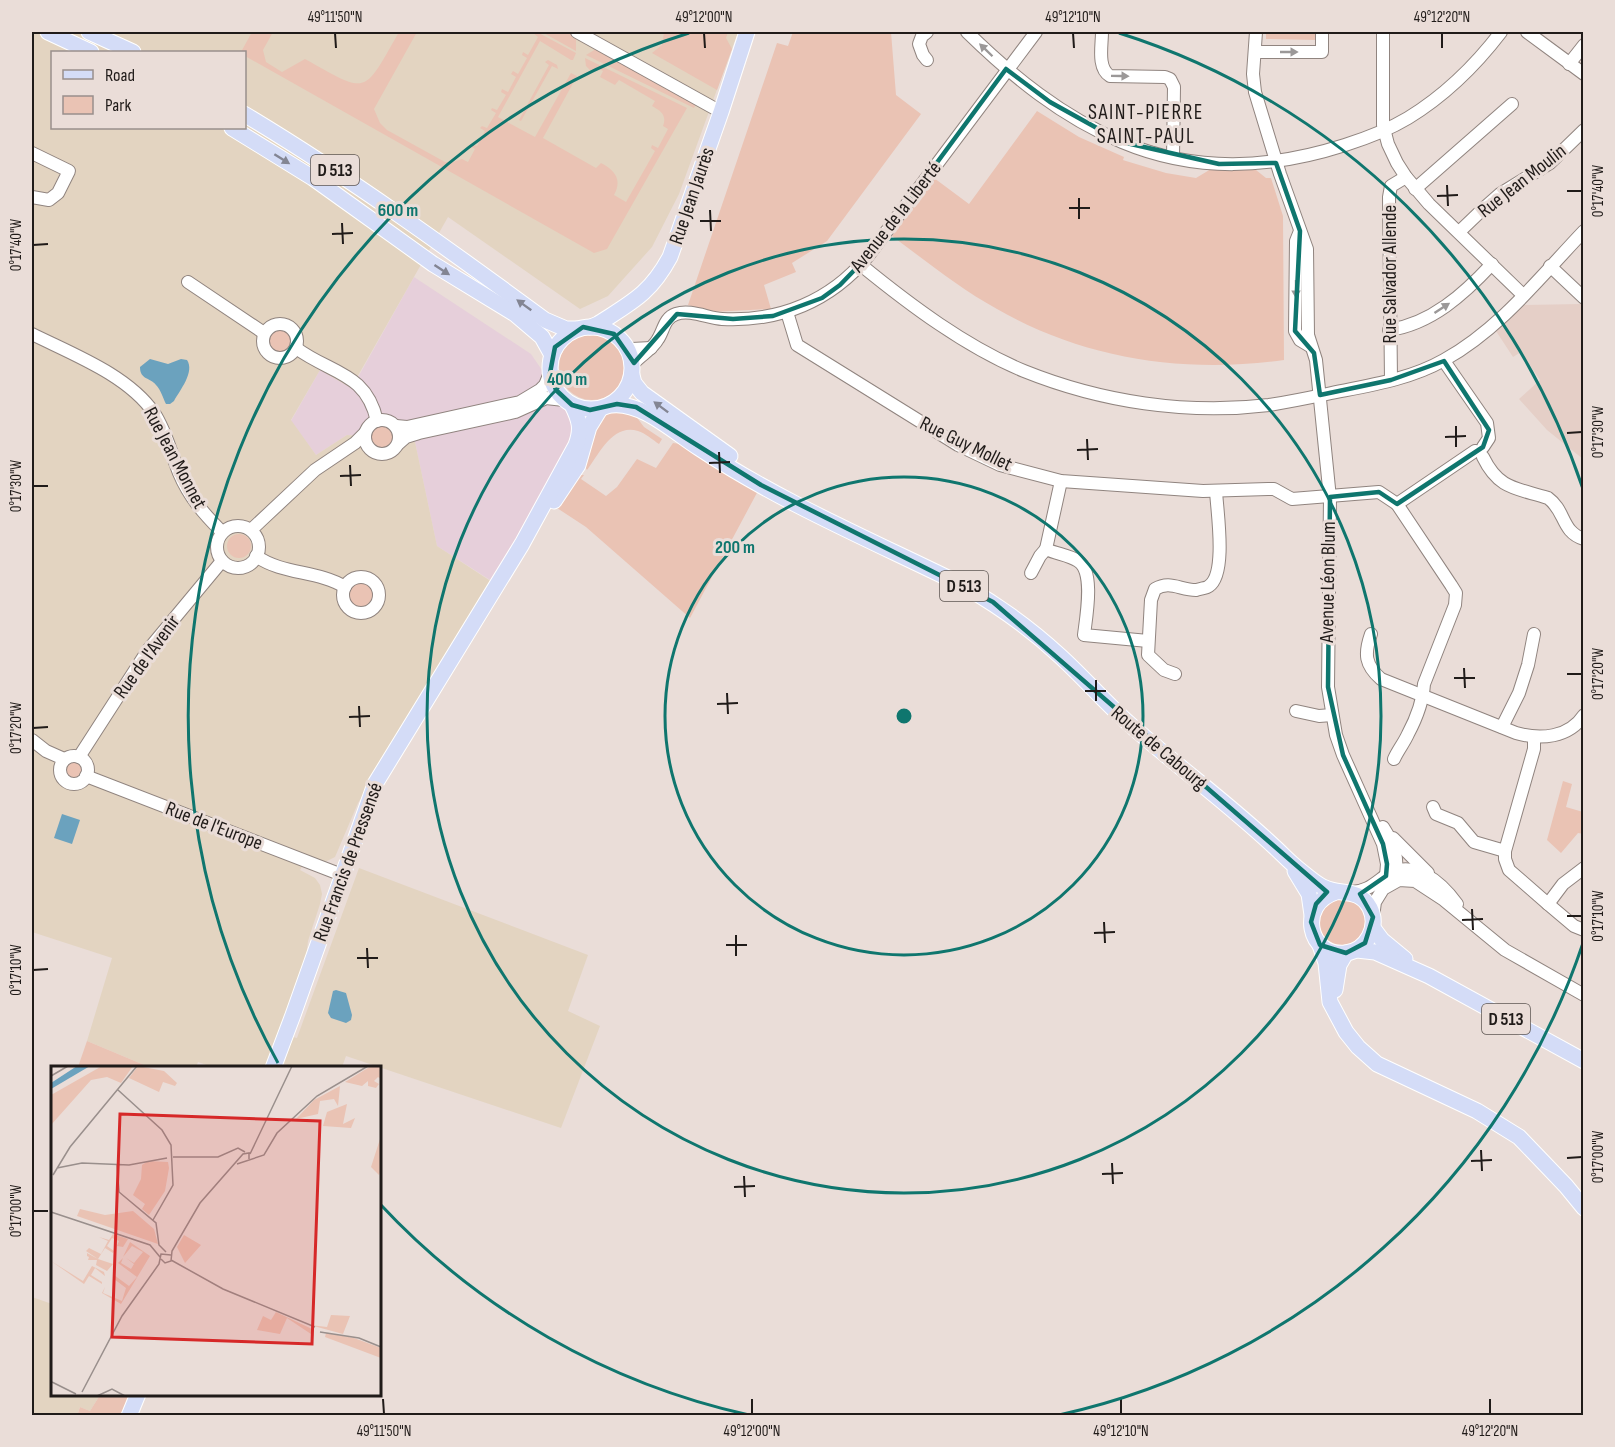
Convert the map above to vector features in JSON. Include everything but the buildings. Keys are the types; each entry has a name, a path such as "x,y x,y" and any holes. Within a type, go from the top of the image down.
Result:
{"main road":[{"path":"48,32 89,51"},
{"path":"90,32 131,51"},
{"name":"Rue Jean Jaurès","path":"583,328 631,304 651,287 670,257 722,112 747,32"},
{"name":"D 513","path":"246,115 339,173 545,320 566,328 583,328"},
{"name":"D 513","path":"234,129 313,178 433,264 515,314 542,337 552,355"},
{"path":"522,544 573,475 583,452 592,419 625,392 632,370 620,324 631,304"},
{"path":"522,544 579,436 580,424 568,402 553,385 550,373 552,355 561,339 583,328 607,330 624,343"},
{"name":"D 513","path":"632,370 637,387 658,405 815,512"},
{"path":"568,402 590,410 605,407"},
{"name":"D 513","path":"605,407 622,404 636,407 761,485 815,512"},
{"name":"Route de Cabourg","path":"815,512 993,602 1053,650 1125,721 1245,819 1287,858"},
{"name":"Rue Francis de Pressensé","path":"274,1066 366,806 385,765 522,544"},
{"name":"D 513","path":"1287,858 1317,884 1335,892"},
{"name":"D 513","path":"1287,858 1308,891 1312,915"},
{"path":"1338,1017 1335,983 1339,965 1351,952 1365,943 1373,922 1366,902 1352,892 1335,892 1325,896 1316,904 1312,915 1312,929 1326,963 1330,1002 1338,1017 1358,1047 1377,1064 1477,1111 1520,1137 1584,1208"},
{"name":"D 513","path":"1373,922 1398,954 1429,976"},
{"path":"1320,945 1334,952 1351,952"},
{"name":"D 513","path":"1351,952 1375,952 1429,976 1584,1061"},
{"path":"130,1415 138,1396"}],"street":[{"path":"578,32 722,112"},
{"path":"927,32 922,36 919,44 927,60"},
{"path":"967,32 1006,69 1050,102 1097,130 1131,145 1173,157 1219,164 1246,165 1276,163 1325,151 1384,131 1415,113 1458,81 1500,32"},
{"name":"Avenue de la Liberté","path":"632,370 659,339 666,321 677,314 688,313 713,318 749,320 787,312 822,298 840,285 861,265 1036,32"},
{"path":"1102,32 1102,65 1106,74 1165,77 1173,83 1173,157"},
{"name":"Avenue Léon Blum","path":"1256,32 1253,74 1255,92 1276,163 1300,231 1296,241 1296,331 1300,340 1310,346 1316,360 1330,498 1327,636 1328,687 1332,715 1343,756 1370,812 1386,853 1392,876"},
{"path":"1256,52 1322,52 1322,32"},
{"path":"1383,32 1382,118 1384,131 1397,163 1415,189 1523,295"},
{"path":"1527,32 1584,74"},
{"path":"1569,64 1584,45"},
{"path":"1415,189 1512,104"},
{"name":"Rue Jean Moulin","path":"1459,232 1500,194 1550,163 1584,130"},
{"path":"32,153 69,171 58,193 50,200 32,197"},
{"name":"Rue Salvador Allende","path":"1391,380 1389,197 1391,186 1406,177"},
{"path":"861,265 940,324 982,349 1023,371 1068,387 1114,399 1190,407 1269,405 1391,380 1444,361 1495,323 1583,232"},
{"path":"1389,330 1413,326 1440,310 1462,294 1492,264"},
{"path":"1550,266 1584,298"},
{"path":"188,282 264,333"},
{"name":"Rue Guy Mollet","path":"787,312 797,345 958,445 1000,465 1061,481 1216,491 1274,489 1292,500 1378,492 1397,504"},
{"path":"273,325 289,326 296,333 296,348 288,356 278,358 272,356 263,344 264,333 273,325"},
{"name":"Rue Jean Monnet","path":"32,334 121,381 141,396 165,434 188,491 200,510 222,532"},
{"path":"624,343 651,348"},
{"path":"296,348 358,383 372,401 377,420"},
{"path":"1394,759 1408,735 1423,696 1424,684 1455,605 1456,593 1397,504 1481,452 1489,438 1487,423 1444,361"},
{"path":"251,530 315,470 365,433 369,425 377,420 407,427 520,402 540,390 550,373"},
{"path":"341,452 356,450 387,454 406,438 419,433 515,412 546,398 568,402"},
{"path":"396,426 399,435 398,444"},
{"path":"365,433 367,446 371,451"},
{"path":"1481,452 1488,468 1501,483 1554,502 1569,531 1574,536 1584,539"},
{"path":"1030,573 1046,549 1061,481"},
{"path":"1175,674 1164,670 1148,655 1151,600 1155,589 1163,584 1195,590 1209,586 1218,573 1216,491"},
{"path":"240,525 251,530 258,542 256,556 248,566 232,567 222,561 216,546 222,532 240,525"},
{"path":"1046,549 1057,555 1077,560 1085,567 1088,583 1084,635 1148,641"},
{"path":"256,556 275,567 328,578 345,587"},
{"name":"Rue de l'Avenir","path":"79,757 148,650 222,561"},
{"path":"1371,634 1366,647 1371,670 1381,680 1534,738 1558,735 1583,718"},
{"path":"1502,727 1519,693 1528,665 1534,634"},
{"path":"1299,714 1332,715"},
{"path":"1534,738 1534,749 1505,851 1505,859 1509,870 1574,926 1584,930"},
{"path":"32,740 46,751 64,759"},
{"path":"71,756 79,757 87,765 86,776 77,784 65,781 59,770 64,759 71,756"},
{"name":"Rue de l'Europe","path":"86,776 342,875"},
{"path":"1433,807 1437,814 1458,823 1474,842 1505,851"},
{"name":"Avenue Léon Blum","path":"1370,812 1384,829 1395,849 1397,857 1392,876"},
{"path":"1384,829 1452,897 1468,919"},
{"path":"1548,904 1563,884 1584,868"},
{"path":"1352,892 1365,890 1409,870 1431,876"},
{"path":"1392,876 1415,881 1468,919 1505,950 1584,995"},
{"path":"1373,922 1374,902 1392,876"}],"highlighted area":[{"path":"1006,69 1050,102 1122,142 1219,164 1276,163 1300,231 1295,331 1314,353 1320,395 1391,380 1444,361 1489,430 1483,447 1397,504 1379,492 1330,497 1328,687 1343,755 1383,844 1387,864 1386,876 1360,894 1373,917 1365,943 1346,953 1320,945 1311,922 1316,904 1327,892 993,602 761,485 636,407 617,404 590,410 572,405 556,390 550,373 555,347 583,327 614,334 634,363 677,314 733,319 773,316 822,298 840,285 868,256"}],"shaded area":[{"path":"32,32 738,32 679,194 652,247 608,296 580,309 448,217 351,388 320,370 291,420 316,455 347,435 415,442 437,546 492,582 358,803 335,857 325,862 306,860 300,870 315,878 322,894 308,941 304,973 266,1066 209,1066 198,1062 196,1066 147,1066 87,1041 112,958 32,932"},
{"path":"414,277 531,354 578,423 576,439 498,585 437,546 415,442 347,435 316,455 291,421 320,370 352,388"},
{"path":"1581,304 1583,306 1583,459 1547,430 1519,399 1540,380 1521,352 1513,357 1496,331 1523,305"},
{"path":"359,868 588,955 568,1011 600,1026 561,1128 346,1056 342,1066 284,1064 293,1037 297,1038"},
{"path":"32,1297 51,1304 51,1396 99,1396 90,1411 80,1407 77,1415 32,1415"}],"green space":[{"path":"252,32 273,32 263,50 266,62 282,72 305,59 342,79 362,83 370,78 378,68 399,32 417,32 374,109 380,123 387,130 445,162 462,159 468,162 475,149 470,146 471,144 477,146 485,131 480,128 482,126 487,128 496,113 491,110 492,108 497,110 506,95 501,92 502,89 508,92 516,77 511,74 513,71 518,74 527,58 522,55 523,52 528,55 538,37 532,32 537,32 576,53 573,60 540,41 498,117 535,137 571,73 577,76 543,138 596,168 601,163 610,169 617,180 614,195 626,202 655,151 651,148 652,145 658,148 668,129 663,126 662,114 652,106 655,101 619,80 615,85 600,77 603,71 597,68 593,73 586,66 585,58 687,108 607,249 594,253 246,57 246,51 242,51"},
{"path":"542,32 568,32 576,36 576,51"},
{"path":"664,32 728,32 726,38 732,49 717,90 652,53 662,45"},
{"path":"793,32 891,32 896,95 921,114 827,241 792,263 796,272 764,285 771,309 712,312 688,305 777,43 788,46"},
{"path":"1266,32 1316,32 1316,40 1266,39"},
{"path":"596,49 696,104 694,108 586,55"},
{"path":"548,60 557,65 558,69 552,66 521,121 519,120 549,65 545,62"},
{"path":"1037,111 1079,137 1124,157 1123,160 1166,173 1196,178 1211,169 1256,170 1266,178 1271,178 1283,216 1284,360 1247,364 1172,363 1100,351 1064,340 1030,326 983,301 892,236 934,178 969,204"},
{"path":"280,328 289,331 292,340 289,349 280,352 271,349 268,340 271,331"},
{"path":"585,334 599,334 611,339 620,348 625,367 623,380 616,391 599,400 585,400 573,395 564,386 559,374 559,360 564,348 573,339"},
{"path":"619,408 635,415 644,427 662,439 659,444 638,431 621,431 608,442 587,470 585,467 599,415"},
{"path":"383,423 393,427 397,437 393,447 383,451 373,447 369,437 373,427"},
{"path":"673,443 680,444 759,489 690,618 586,527 557,508 580,475 584,475 581,479 606,496 617,487 637,459 656,468"},
{"path":"239,534 244,535 250,541 250,551 244,557 239,558 234,557 228,551 227,546 228,541 234,535"},
{"path":"361,581 371,585 375,595 371,605 361,609 351,605 347,595 351,585"},
{"path":"74,758 82,762 86,770 82,778 74,782 66,778 62,770 66,762"},
{"path":"1563,781 1572,784 1566,807 1583,812 1584,834 1578,833 1561,853 1547,840"},
{"path":"1342,899 1358,906 1365,922 1358,938 1342,945 1326,938 1319,922 1326,906"},
{"path":"87,1041 147,1066 78,1066"},
{"path":"99,1396 131,1396 122,1415 77,1416 80,1407 90,1411"}],"water":[{"path":"150,359 168,364 181,359 187,360 188,375 174,401 170,404 166,404 154,382 143,376 140,371 140,367"},
{"path":"62,814 80,820 72,844 54,838"},
{"path":"333,991 346,993 352,1015 351,1020 346,1023 331,1018 328,1013"}],"district":[{"name":"SAINT-PIERRE SAINT-PAUL","path":"1146,124"}]}
